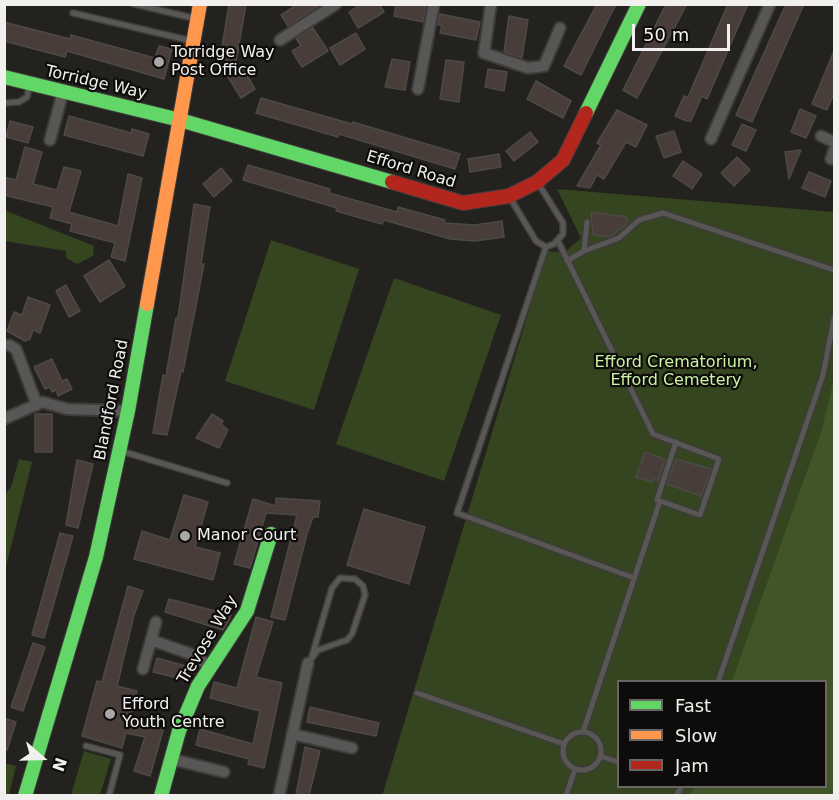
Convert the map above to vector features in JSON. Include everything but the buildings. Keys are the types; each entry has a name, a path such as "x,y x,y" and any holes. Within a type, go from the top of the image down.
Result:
{"street":[{"name":"Blandford Road","path":"26,795 96,557 120,451 200,4"},
{"path":"280,40 336,4"},
{"path":"418,89 434,4"},
{"path":"491,4 484,53 528,68 544,66 560,28"},
{"name":"Efford Road","path":"180,120 463,203 509,196 537,182 562,160 639,4"},
{"path":"711,139 770,4"},
{"name":"Torridge Way","path":"4,77 180,120"},
{"path":"50,140 63,92"},
{"path":"821,136 834,142"},
{"path":"9,345 16,349 37,405"},
{"path":"4,419 42,402 67,409 128,411"},
{"name":"Trevose Way","path":"161,795 190,705 211,667 248,611 271,534"},
{"path":"143,669 156,622"},
{"path":"151,640 191,654 211,667"},
{"path":"279,795 310,659"},
{"path":"292,734 352,748"},
{"path":"171,759 224,772"}],"lane":[{"path":"134,4 198,19"},
{"path":"73,13 194,42"},
{"path":"4,103 19,102 27,97 30,84"},
{"path":"537,182 563,223 563,234 558,241 546,247 457,513 634,578"},
{"path":"509,196 536,241 546,247"},
{"path":"567,261 584,251 619,238 639,220 663,213 834,270"},
{"path":"584,251 587,222"},
{"path":"558,241 653,434 676,442 719,459 700,515 657,500 676,442"},
{"path":"718,680 823,375 834,318"},
{"path":"120,451 227,483"},
{"path":"583,732 660,501"},
{"path":"340,578 355,579 363,586 364,595 352,634 347,640 325,646 310,659 332,588 340,578"},
{"path":"417,693 564,744"},
{"path":"583,732 597,740 600,756 598,762 587,770 575,769 563,756 564,744 572,735 583,732"},
{"path":"86,746 120,755 109,795"},
{"path":"600,756 617,762"},
{"path":"566,795 575,769"}],"green space":[{"name":"Efford Crematorium, Efford Cemetery","path":"557,189 834,212 834,394 736,680 617,680 617,788 698,788 694,795 382,796 547,251 564,253 581,238"},
{"path":"4,210 94,246 93,256 77,264 66,258 66,251 5,241"},
{"path":"271,240 359,269 314,410 225,381"},
{"path":"394,278 501,315 444,481 336,444"},
{"path":"834,379 834,795 689,795 694,788 827,788 827,680 732,680 822,429"},
{"path":"19,459 32,462 5,571 5,494 11,487"},
{"path":"84,751 111,759 100,795 71,795"},
{"path":"4,763 16,766 9,795 5,795"}],"traffic: fast":[{"path":"586,113 639,4"},
{"path":"4,77 180,120 392,182"},
{"path":"25,796 96,557 128,411 147,304"},
{"path":"161,796 179,731 198,686 247,611 271,534"}],"traffic: slow":[{"path":"147,304 200,4"}],"traffic: jam":[{"path":"392,182 463,203 509,196 537,182 563,160 586,113"}],"place":[{"name":"Torridge Way Post Office","path":"159,62"},
{"name":"Manor Court","path":"185,536"},
{"name":"Efford Youth Centre","path":"110,714"}]}
